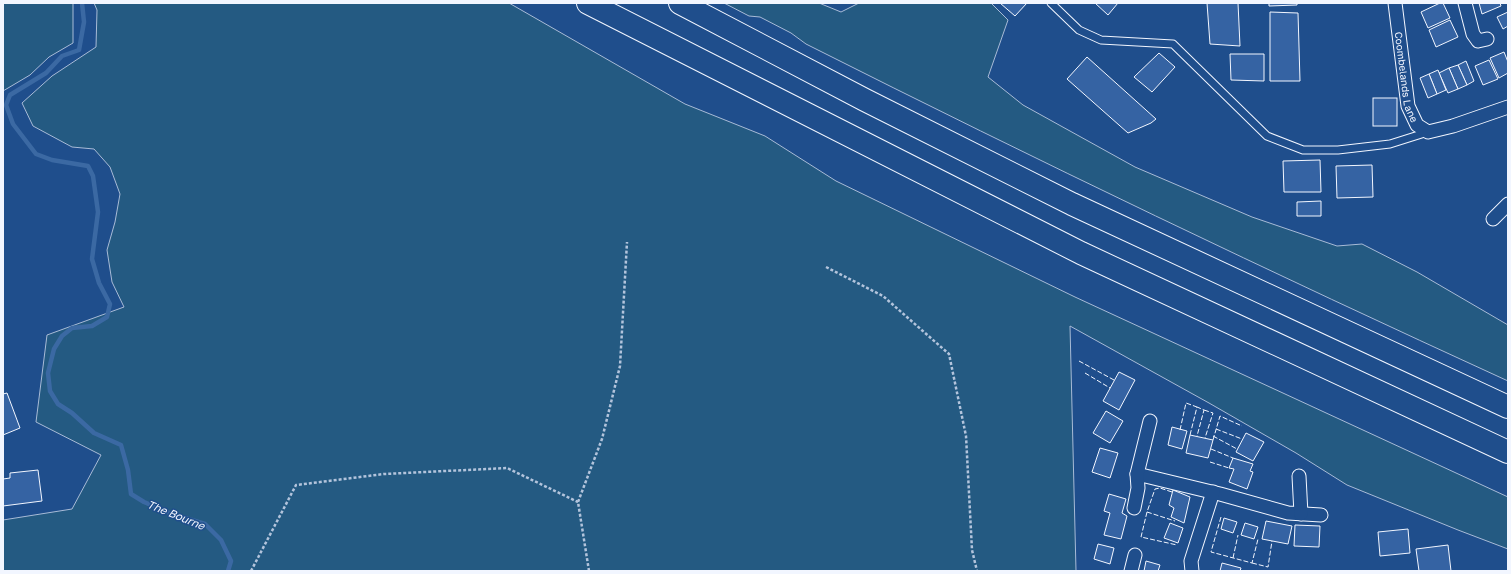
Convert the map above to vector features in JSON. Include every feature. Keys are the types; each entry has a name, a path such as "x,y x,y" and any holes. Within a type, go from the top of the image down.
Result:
{"highway":[{"path":"588,3 1081,253 1508,452"},
{"path":"680,3 865,100 1072,204 1508,407"}],"street":[{"name":"Coombelands Lane","path":"1395,3 1408,106 1417,125 1428,132 1453,126 1508,107"},
{"path":"1465,3 1473,34 1478,41 1487,39"},
{"path":"1493,218 1508,206"},
{"path":"1134,508 1138,488 1137,474 1150,421"},
{"path":"1137,474 1213,492 1288,513 1321,516"},
{"path":"1299,476 1301,514"},
{"path":"1192,571 1191,561 1213,492"},
{"path":"1131,571 1135,555"}],"lane":[{"path":"1052,3 1079,30 1101,40 1173,44 1267,136 1303,150 1338,150 1390,144 1428,132"}],"path":[{"path":"589,571 578,502 602,439 620,366 626,242"},
{"path":"826,266 883,296 949,354 966,436 972,550 977,571"},
{"path":"251,571 296,485 384,474 507,468 578,502"}],"shaded area":[{"path":"3,3 73,3 73,43 49,57 30,75 3,91"},
{"path":"94,3 509,3 685,104 765,136 836,181 1075,297 1508,497 1508,549 1347,485 1296,453 1209,403 1070,326 1076,571 3,571 3,520 72,509 101,455 36,422 47,335 124,307 112,282 107,250 115,222 120,194 110,167 94,149 72,147 33,126 22,103 52,76 96,47 97,10"},
{"path":"724,3 819,3 841,12 859,3 991,3 1008,20 988,77 1023,105 1135,167 1252,217 1337,246 1362,244 1417,272 1508,325 1508,381 1156,216 980,131 806,44 791,33 760,17 749,16"}],"building":[{"path":"1000,3 1027,3 1015,16"},
{"path":"1095,3 1118,3 1108,15"},
{"path":"1207,3 1238,3 1240,46 1210,44"},
{"path":"1269,3 1297,3 1297,5 1269,6"},
{"path":"1443,3 1450,18 1428,28 1421,12"},
{"path":"1479,3 1500,3 1501,6 1482,14"},
{"path":"1270,12 1298,13 1300,81 1270,81"},
{"path":"1508,12 1508,26 1503,29 1497,17"},
{"path":"1450,20 1458,37 1436,47 1429,30"},
{"path":"1504,52 1508,62 1508,73 1499,78 1490,58"},
{"path":"1159,53 1175,67 1152,92 1134,77"},
{"path":"1230,54 1264,54 1264,81 1231,80"},
{"path":"1087,57 1156,119 1151,123 1128,133 1067,79"},
{"path":"1489,60 1498,79 1483,85 1475,66"},
{"path":"1466,61 1474,81 1467,85 1458,65"},
{"path":"1458,65 1467,85 1458,89 1449,68"},
{"path":"1449,68 1458,89 1448,93 1439,73"},
{"path":"1438,70 1446,90 1437,94 1429,74"},
{"path":"1429,74 1437,94 1428,98 1420,78"},
{"path":"1373,98 1397,98 1397,126 1373,126"},
{"path":"1320,160 1321,192 1284,192 1283,161"},
{"path":"1372,165 1373,197 1337,198 1336,166"},
{"path":"1321,201 1321,216 1297,216 1297,202"},
{"path":"1119,372 1135,380 1119,410 1103,401"},
{"path":"7,393 20,428 3,435 3,394"},
{"path":"1106,411 1123,421 1110,443 1093,433"},
{"path":"1172,427 1187,431 1182,449 1168,445"},
{"path":"1246,433 1264,442 1253,461 1236,452"},
{"path":"1190,435 1213,440 1208,458 1186,453"},
{"path":"1100,448 1118,453 1110,478 1092,472"},
{"path":"1233,458 1253,464 1250,471 1253,472 1247,489 1229,482 1234,469 1229,468"},
{"path":"38,470 42,501 3,506 3,479 10,478 10,473"},
{"path":"1173,490 1190,497 1184,523 1171,517 1174,508 1169,505"},
{"path":"1109,494 1126,499 1122,513 1127,516 1121,539 1104,535 1110,513 1104,511"},
{"path":"1224,518 1237,522 1233,533 1221,529"},
{"path":"1266,521 1292,526 1288,544 1262,539"},
{"path":"1170,523 1183,528 1178,543 1164,538"},
{"path":"1245,523 1258,527 1254,539 1241,535"},
{"path":"1295,525 1320,526 1319,547 1294,546"},
{"path":"1408,529 1410,553 1380,556 1378,532"},
{"path":"1098,544 1114,548 1110,564 1094,559"},
{"path":"1448,545 1451,571 1419,571 1416,549"},
{"path":"1146,561 1160,565 1158,571 1144,571"},
{"path":"1222,563 1241,568 1240,571 1220,571"}],"waterway":[{"name":"The Bourne","path":"82,3 84,22 79,50 62,56 46,73 10,95 6,105 13,124 36,154 52,160 88,166 93,176 98,212 92,259 99,283 110,304 107,317 92,326 72,328 62,336 54,349 48,373 50,391 58,404 72,413 94,433 121,445 128,470 131,494 144,502 172,514 205,524 221,540 231,561 228,571"}],"fence":[{"path":"1079,361 1114,380"},
{"path":"1085,373 1110,388"},
{"path":"1180,430 1186,403 1197,407"},
{"path":"1190,435 1197,407 1204,410 1197,436"},
{"path":"1204,410 1213,413 1205,438"},
{"path":"1213,440 1220,416 1242,426"},
{"path":"1216,429 1242,439"},
{"path":"1213,436 1237,449"},
{"path":"1211,449 1233,458"},
{"path":"1210,462 1229,468"},
{"path":"1172,492 1160,488 1155,489 1147,512 1175,521"},
{"path":"1147,512 1141,537 1177,545"},
{"path":"1221,517 1211,552 1252,563 1258,539"},
{"path":"1233,558 1238,535"},
{"path":"1252,563 1268,567 1272,541"}]}
